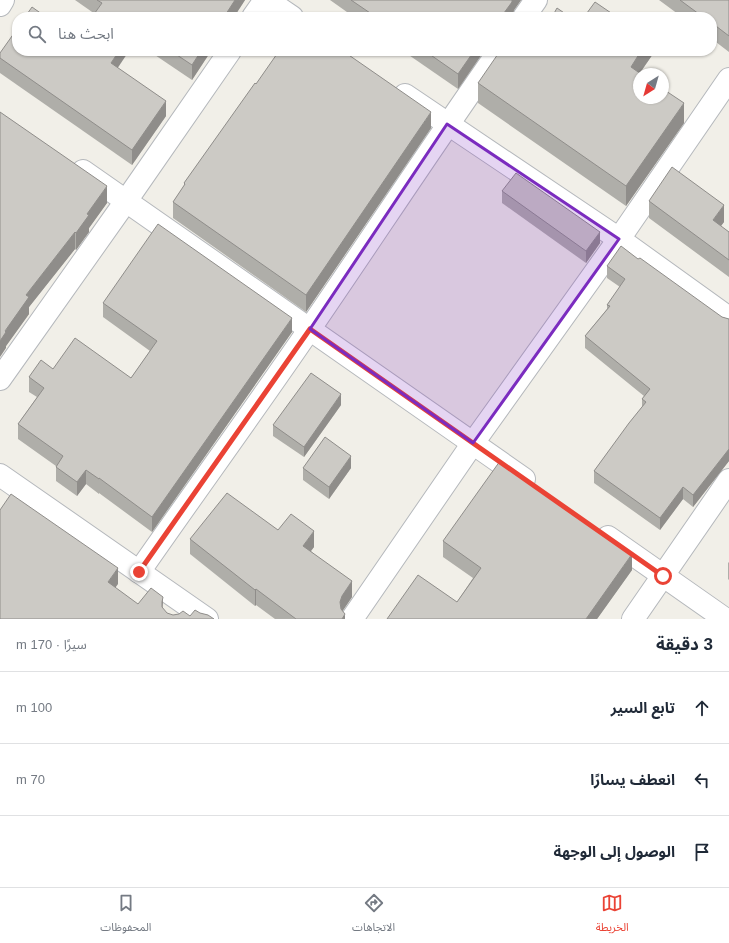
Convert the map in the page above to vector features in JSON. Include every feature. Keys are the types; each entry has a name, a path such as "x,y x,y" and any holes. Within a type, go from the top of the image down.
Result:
{"street":[{"path":"0,5 3,0"},
{"path":"257,12 266,0 284,12"},
{"path":"528,12 536,0"},
{"path":"0,379 227,56"},
{"path":"139,572 310,329 381,225 447,124 496,56"},
{"path":"352,619 473,443 619,239 729,79"},
{"path":"391,86 619,239 729,318"},
{"path":"70,162 539,489"},
{"path":"0,475 139,572 179,611 207,619"},
{"path":"633,619 729,480"},
{"path":"591,526 725,619"}],"highlighted area":[{"path":"447,124 619,239 473,443 310,329"}],"building":[{"path":"97,0 235,0 227,12 96,12 102,3"},
{"path":"351,0 512,0 505,12 369,12"},
{"path":"680,0 729,0 729,36 717,27 717,12 696,12"},
{"path":"595,2 610,12 588,12"},
{"path":"32,7 39,12 28,12"},
{"path":"557,8 563,12 555,12"},
{"path":"12,36 12,56 116,56 111,63 166,101 132,150 0,58 0,53"},
{"path":"178,56 198,56 192,65"},
{"path":"276,56 350,56 431,112 306,295 173,202 185,184 184,183 255,83 256,84"},
{"path":"432,56 471,56 458,74"},
{"path":"497,56 638,56 631,67 633,68 633,104 669,104 669,93 684,103 626,186 478,83"},
{"path":"0,112 107,186 87,214 89,215 76,233 75,232 26,295 29,297 5,331 6,332 0,341"},
{"path":"672,167 724,205 713,220 729,232 729,260 649,201"},
{"path":"516,173 600,232 586,251 502,191"},
{"path":"158,224 292,318 152,517 86,470 77,482 56,467 63,456 18,424 44,388 29,377 41,360 53,369 75,338 131,378 157,341 103,303"},
{"path":"621,246 722,317 729,319 729,449 693,495 683,487 660,518 594,471 646,402 642,399 650,389 585,336 610,306 607,305 625,279 607,266"},
{"path":"311,373 341,394 304,447 273,425"},
{"path":"325,437 351,456 329,487 303,468"},
{"path":"500,461 632,554 586,619 387,619 418,575 457,602 481,568 443,541"},
{"path":"227,493 278,530 291,514 314,531 303,546 352,581 342,596 340,602 341,609 345,614 342,619 296,619 256,589 255,590 190,539"},
{"path":"11,494 118,568 108,582 138,604 151,588 163,597 162,607 167,613 173,615 179,614 183,611 190,616 195,610 214,619 0,619 0,510"}],"route":[{"path":"139,572 310,329 663,576"}]}
